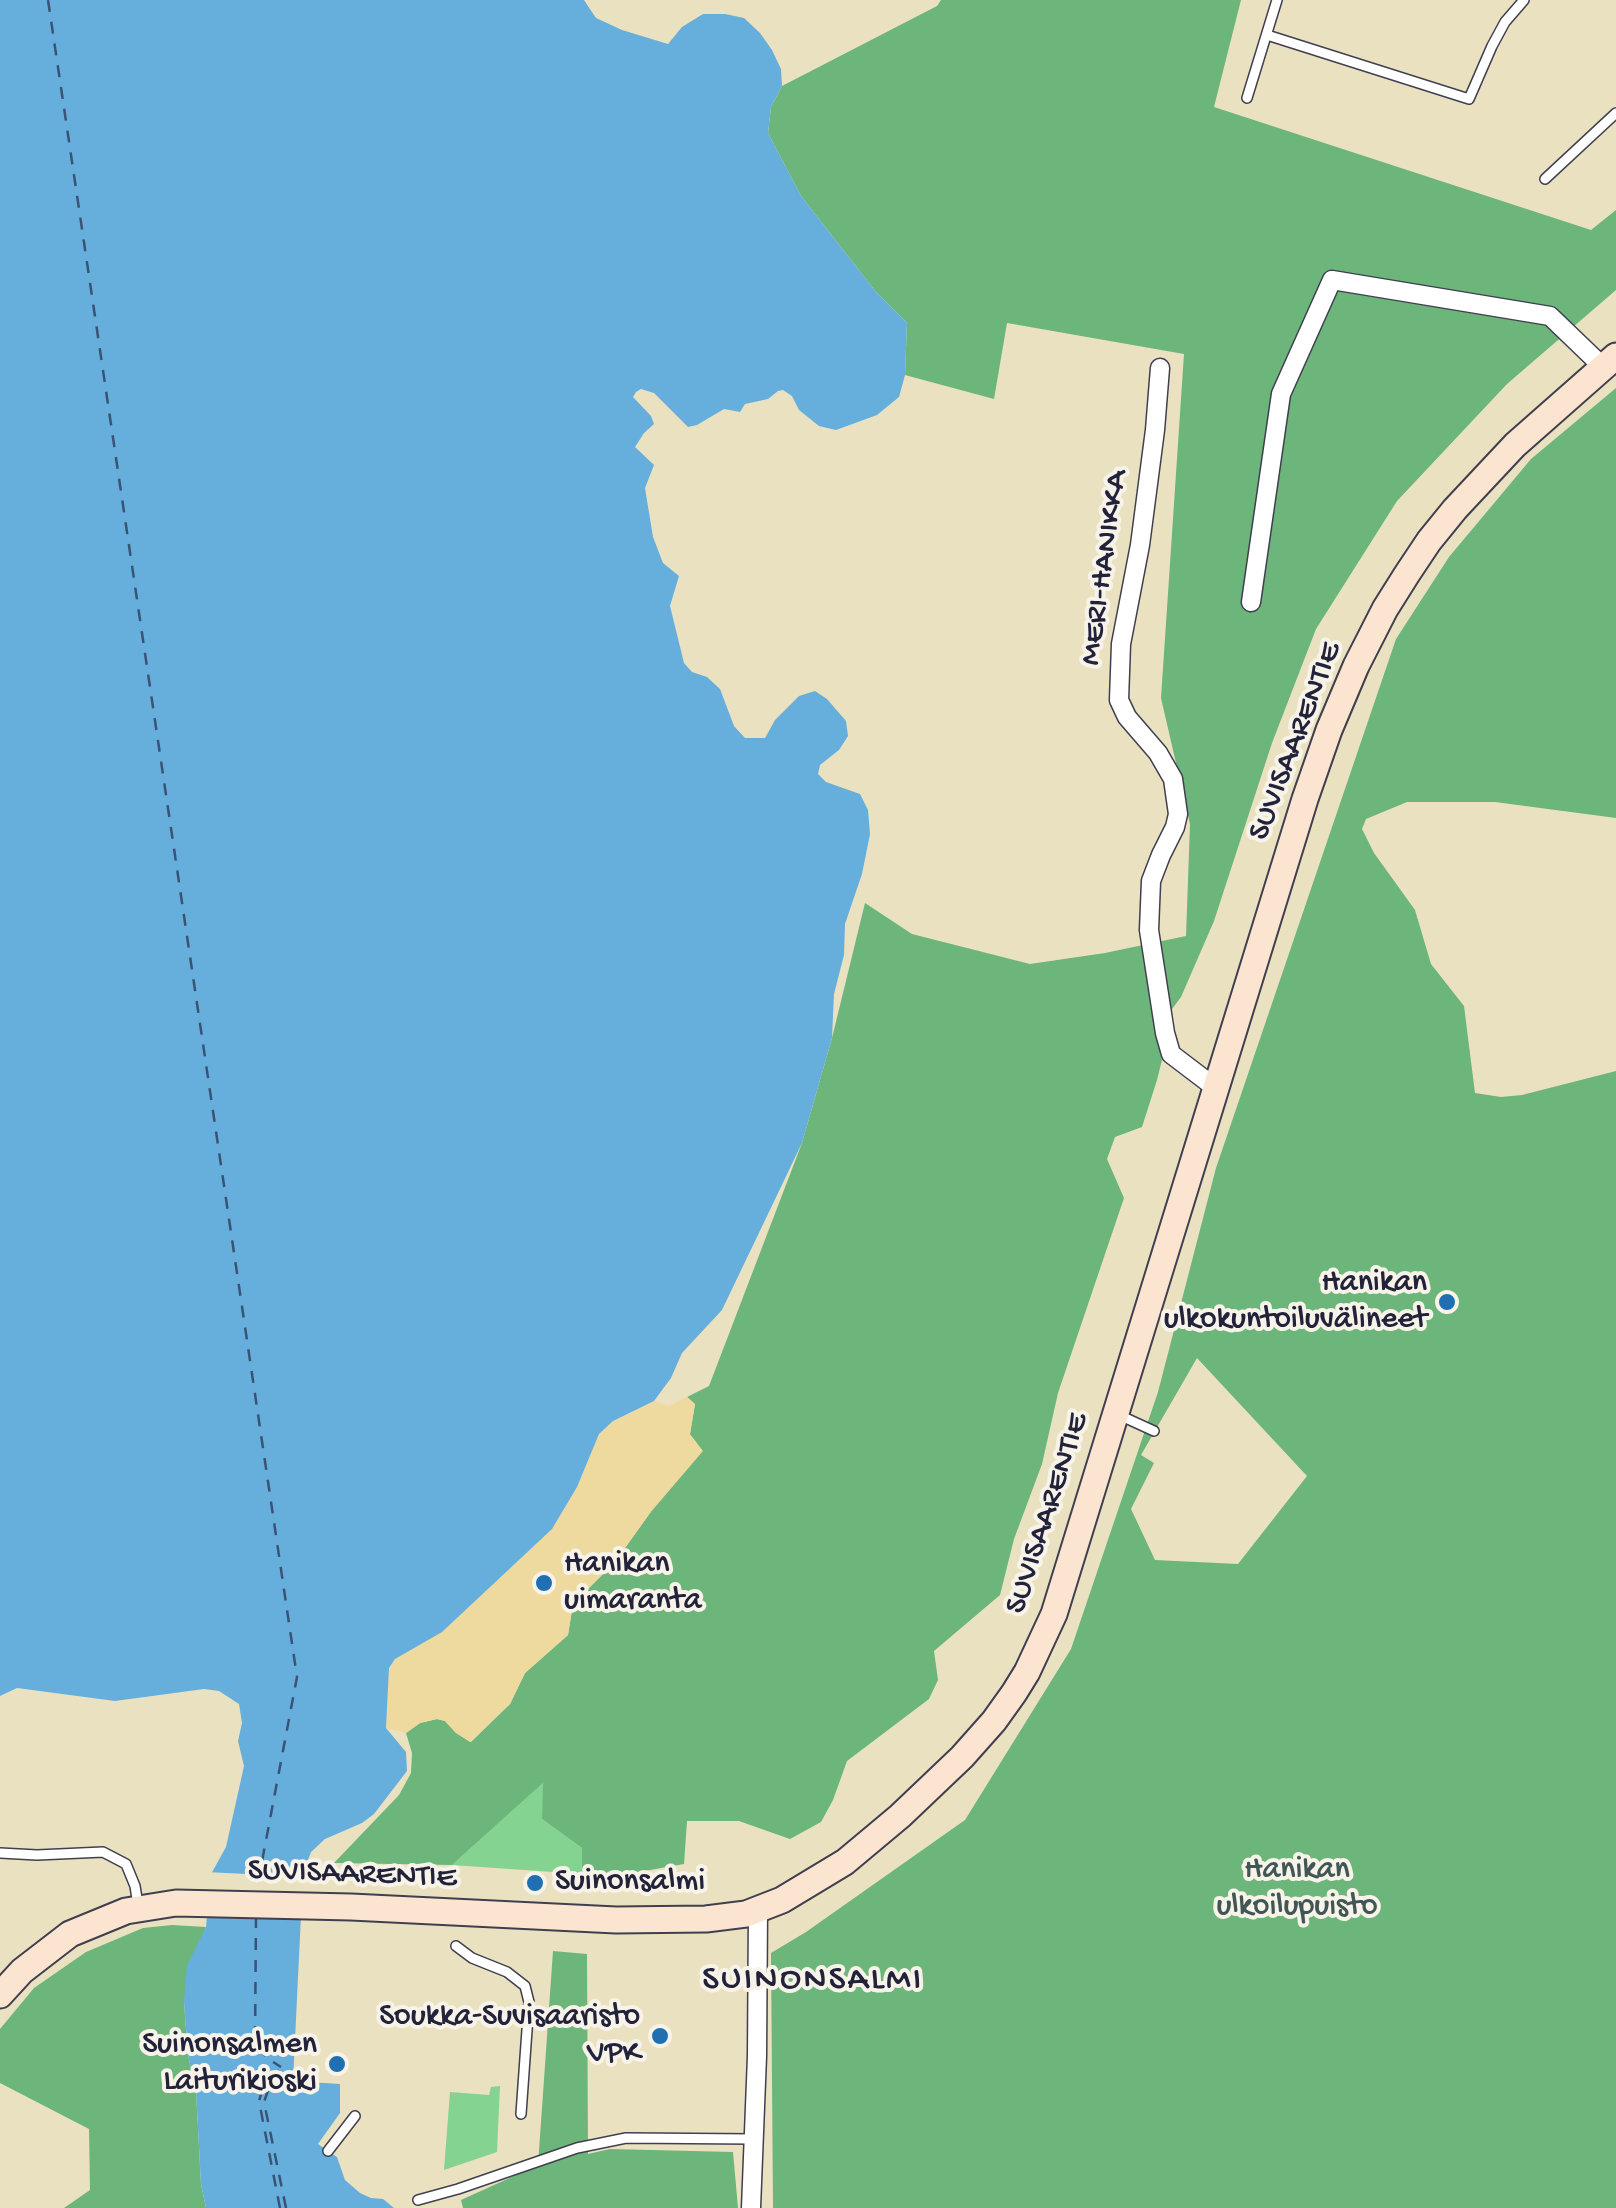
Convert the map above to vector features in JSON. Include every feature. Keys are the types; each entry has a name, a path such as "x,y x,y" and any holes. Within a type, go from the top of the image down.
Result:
{"street":[{"path":"1251,602 1281,394 1332,280 1550,316 1610,361"},
{"name":"SUVISAARENTIE","path":"0,1995 22,1970 70,1934 98,1920 138,1908 176,1903 616,1920 732,1918 758,1910 826,1876 932,1787 994,1721 1027,1672 1054,1614 1305,799 1356,666 1385,609 1455,509 1514,446 1610,361"},
{"name":"MERI-HANIKKA","path":"1160,368 1140,545 1121,644 1119,700 1127,717 1174,779 1178,814 1152,881 1149,930 1164,1033 1171,1054 1216,1089"},
{"path":"752,2208 758,1910"}],"lane":[{"path":"1247,98 1277,0"},
{"path":"1267,36 1469,99 1505,22 1524,0"},
{"path":"1545,179 1616,112"},
{"path":"1116,1414 1154,1431"},
{"path":"0,1853 103,1852 126,1864 138,1908"},
{"path":"456,1946 472,1958 508,1972 525,1986 530,2002 521,2114"},
{"path":"328,2151 355,2116"},
{"path":"418,2200 562,2153 626,2138 754,2138"}],"green space":[{"path":"941,0 1241,0 1214,107 1591,230 1616,210 1616,290 1507,384 1397,501 1316,629 1272,743 1214,921 1181,997 1155,1032 1162,1060 1142,1127 1115,1137 1107,1159 1124,1198 1058,1393 1042,1464 1014,1539 1000,1595 934,1651 938,1680 929,1699 847,1761 821,1822 790,1839 739,1821 687,1821 684,1864 633,1873 582,1874 582,1848 542,1819 543,1783 452,1865 334,1863 399,1795 411,1773 412,1753 406,1733 420,1723 437,1719 471,1742 510,1704 525,1673 568,1635 573,1604 615,1562 650,1513 690,1434 695,1404 687,1397 709,1386 802,1143 865,903 912,934 1030,964 1186,936 1190,824 1161,698 1184,354 1007,323 994,399 905,375 907,323 876,292 801,196 768,133 771,107 782,86 937,6"},
{"name":"Hanikan ulkoilupuisto","path":"1616,388 1616,818 1495,802 1407,802 1366,819 1362,829 1374,853 1415,910 1431,964 1464,1006 1475,1093 1522,1095 1616,1071 1616,2208 773,2208 771,1953 965,1820 1071,1649 1158,1392 1216,1168 1396,639 1449,557 1531,459","holes":["1197,1358 1307,1476 1238,1564 1155,1560 1131,1509 1154,1463 1141,1455"]},
{"path":"544,1782 542,1819 582,1848 582,1874 452,1865"},
{"path":"206,1927 184,2002 206,2208 64,2208 90,2190 89,2129 0,2083 0,2029 34,1988 86,1952 143,1928"},
{"path":"553,1951 587,1954 588,2154 610,2149 733,2152 738,2208 463,2208 461,2200 538,2165"},
{"path":"500,2086 497,2152 444,2170 450,2092 489,2095 491,2087"}],"sand":[{"name":"Hanikan uimaranta","path":"687,1397 695,1404 690,1434 703,1451 650,1513 615,1562 573,1604 568,1635 525,1673 510,1704 470,1742 437,1719 420,1723 406,1733 386,1728 389,1668 395,1659 577,1487 599,1434 613,1421 654,1401 669,1406"}],"water":[{"path":"0,0 584,0 596,18 668,44 682,27 703,14 744,18 760,33 781,69 782,86 771,107 768,133 801,196 876,292 907,323 905,375 899,397 877,415 836,430 819,426 783,390 768,399 745,404 740,412 724,409 688,427 654,393 641,389 633,397 654,424 635,447 654,465 645,488 653,537 663,563 679,576 670,606 684,663 720,689 734,726 745,738 765,738 775,720 799,696 815,691 827,699 846,721 848,736 839,750 820,765 818,774 826,782 860,794 868,810 870,834 845,924 832,1038 802,1143 722,1310 682,1353 671,1378 654,1401 613,1421 599,1434 577,1487 552,1529 442,1632 395,1659 389,1668 386,1728 406,1752 407,1771 374,1814 325,1839 311,1852 303,1874 293,2081 340,2084 340,2113 318,2144 337,2157 345,2180 360,2193 383,2199 394,2208 206,2208 184,2002 187,1966 206,1927 211,1874 226,1847 244,1766 238,1741 242,1723 239,1704 219,1691 204,1689 115,1701 17,1688 0,1696"}],"pier":[{"path":"206,1872 307,1877 304,1920 202,1915"}],"ferry route":[{"path":"48,0 297,1677 256,1893"},
{"path":"256,1916 255,2045 281,2067"},
{"path":"280,2068 266,2077 259,2101 280,2208"},
{"path":"279,2070 264,2102 286,2208"}],"place":[{"name":"Hanikan ulkokuntoiluvälineet","path":"1447,1302"},
{"name":"Hanikan uimaranta","path":"544,1583"},
{"name":"Suinonsalmi","path":"535,1883"},
{"name":"Soukka-Suvisaaristo VPK","path":"660,2036"},
{"name":"Suinonsalmen Laiturikioski","path":"337,2064"}],"district":[{"name":"SUINONSALMI","path":"813,1982"}]}
